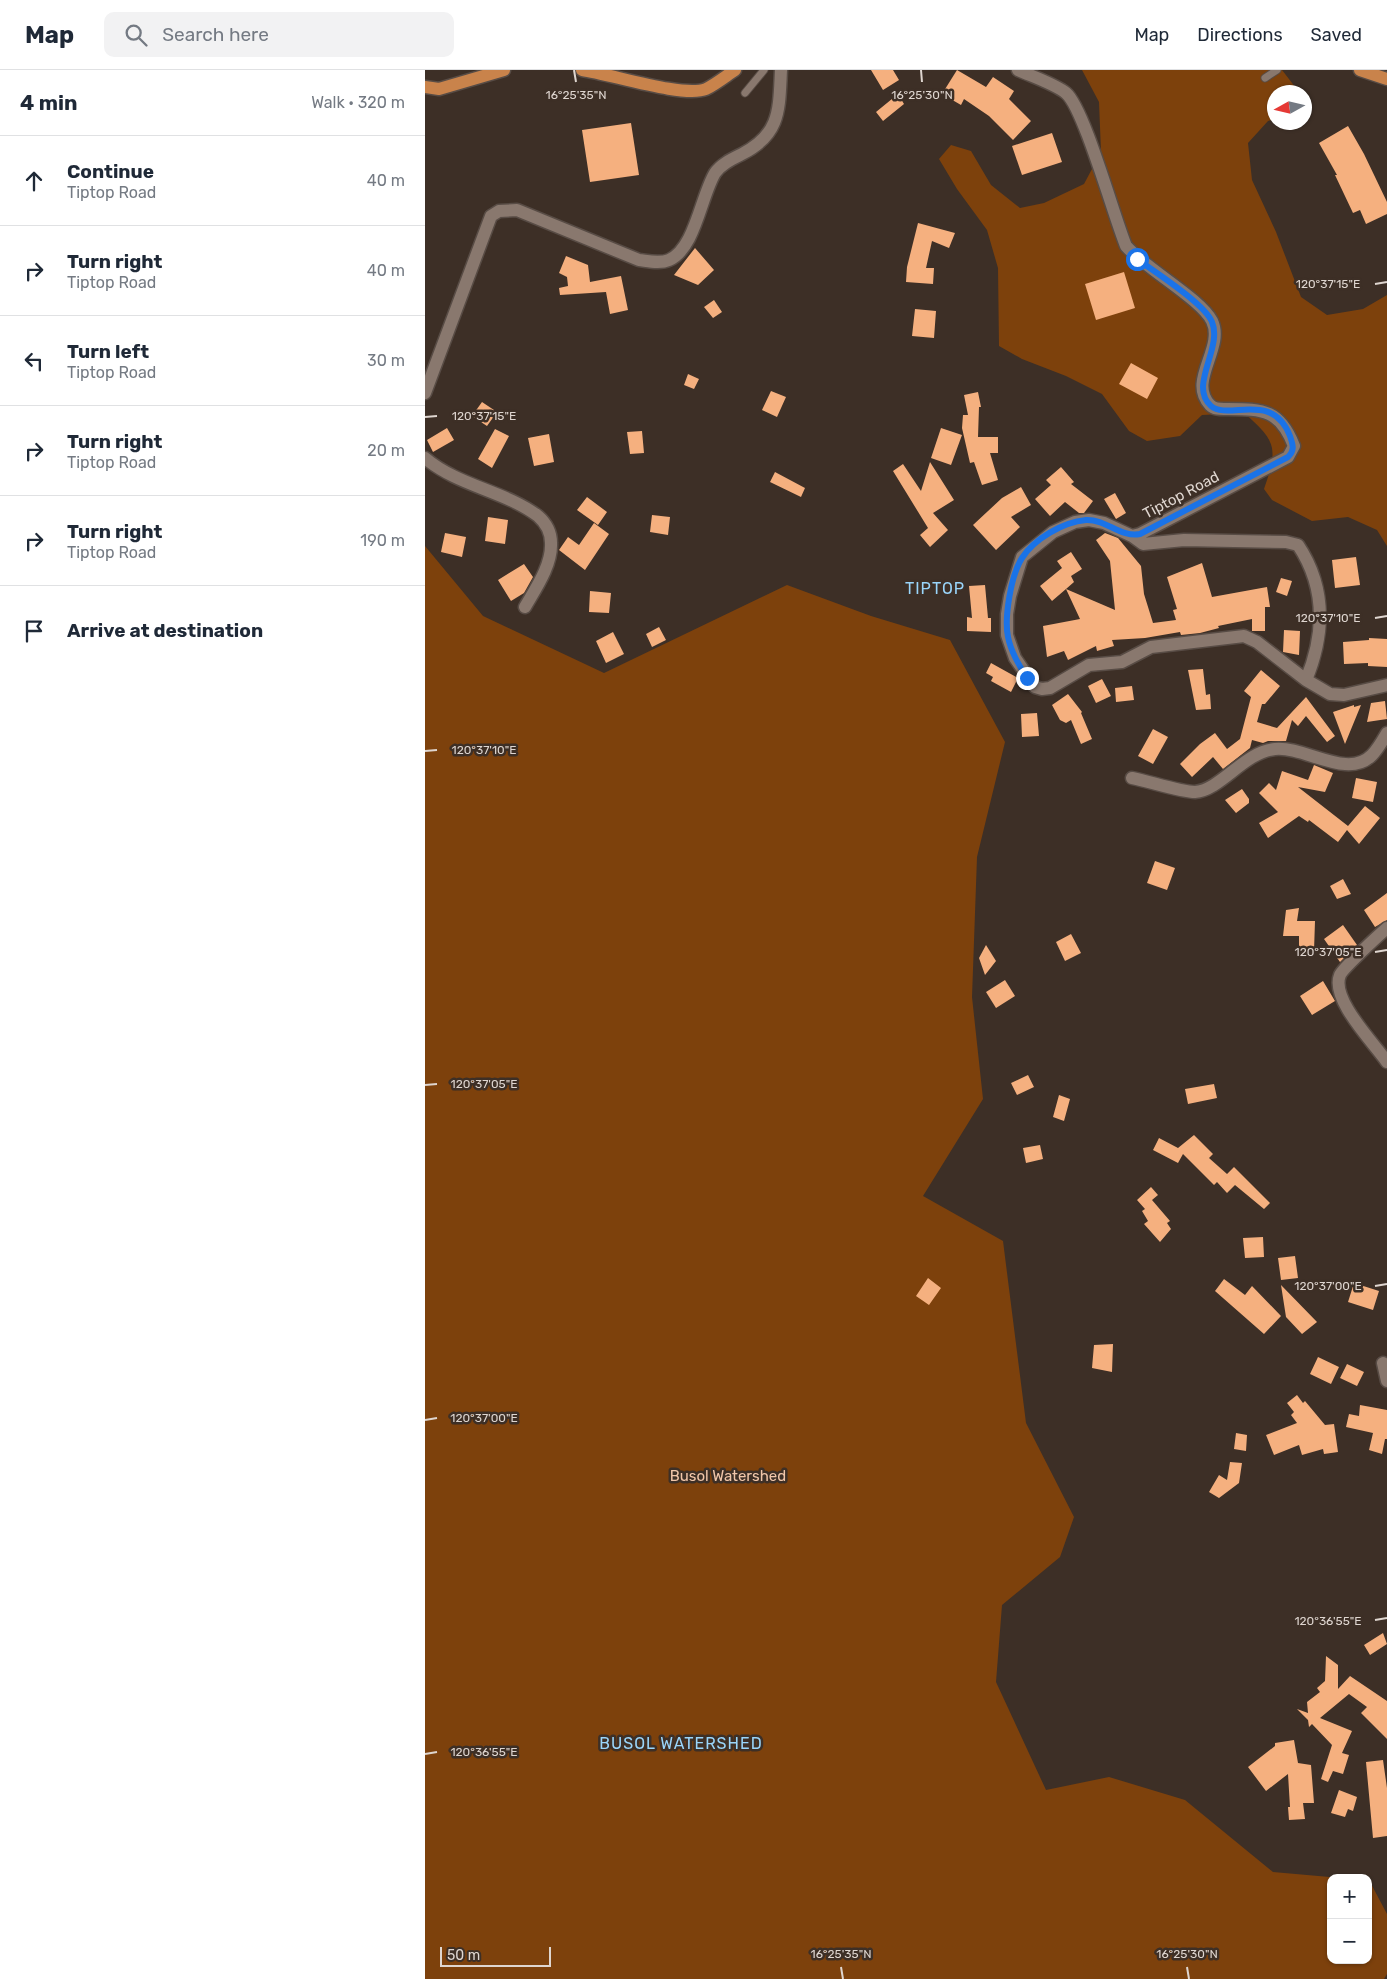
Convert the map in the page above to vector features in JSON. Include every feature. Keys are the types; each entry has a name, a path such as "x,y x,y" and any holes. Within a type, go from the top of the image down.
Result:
{"main road":[{"path":"425,87 439,90 504,70"},
{"path":"582,70 688,92 705,89 735,70"},
{"path":"1360,70 1387,79"}],"street":[{"path":"425,393 491,216 499,211 517,210 639,260 655,262 669,260 679,254 688,240 716,171 726,162 759,145 773,128 779,104 781,70"},
{"name":"Tiptop Road","path":"1018,70 1067,93 1076,108 1089,141 1126,246 1137,259 1204,310 1212,322 1214,344 1202,386 1208,402 1218,409 1253,409 1269,412 1289,433 1293,446 1288,457 1153,529 1132,536 1104,523 1089,520 1075,522 1053,532 1022,557 1010,596 1007,614 1007,636 1015,658 1035,687 1042,689 1050,688 1089,665 1123,662 1151,648 1244,636 1272,653 1306,680 1330,694 1344,694 1387,685"},
{"path":"425,458 446,473 524,508 539,517 547,526 551,545 549,556 543,574 525,607"},
{"path":"1132,536 1143,544 1184,540 1286,542 1298,545 1312,573 1320,596 1321,616 1315,656 1306,680"},
{"path":"1132,778 1195,792 1207,788 1257,753 1274,749 1297,750 1341,765 1354,765 1372,755 1387,733"},
{"path":"1387,928 1340,974 1339,986 1345,1006 1387,1062"},
{"path":"1383,1363 1387,1381"}],"lane":[{"path":"745,93 764,70"},
{"path":"1265,78 1277,70"}],"green space":[{"path":"1082,70 1282,70 1294,85 1267,85 1267,122 1248,143 1252,180 1276,232 1301,297 1327,315 1363,309 1387,295 1387,546 1377,530 1348,517 1312,521 1272,500 1264,489 1273,455 1272,446 1263,431 1244,413 1202,415 1180,436 1147,441 1129,431 1102,394 1066,376 1022,359 999,346 998,268 987,230 957,189 939,159 951,145 971,151 991,185 1020,208 1044,203 1084,184 1101,152 1099,102"},
{"name":"Busol Watershed","path":"425,546 483,616 604,673 787,585 871,616 950,640 1005,742 977,857 972,997 983,1099 923,1196 1003,1241 1026,1423 1074,1517 1060,1557 1002,1605 996,1682 1046,1790 1109,1777 1185,1800 1273,1872 1327,1877 1327,1964 1372,1964 1372,1886 1387,1914 1387,1974 1384,1979 425,1979"}],"building":[{"path":"871,70 893,70 899,80 883,90"},
{"path":"957,70 986,87 993,77 1014,91 1009,99 1031,121 1013,140 989,116 964,99 961,105 942,94"},
{"path":"898,94 904,104 883,121 876,112"},
{"path":"631,123 639,175 590,182 582,130"},
{"path":"1348,126 1387,202 1387,214 1366,224 1360,210 1353,213 1335,175 1337,175 1319,143"},
{"path":"1052,133 1062,162 1022,175 1012,146"},
{"path":"918,223 955,233 949,248 932,241 926,268 934,268 933,284 906,282 907,267"},
{"path":"695,248 714,270 698,285 674,275"},
{"path":"566,256 588,265 590,282 621,276 628,310 610,314 606,292 560,295 559,288 568,286 567,277 559,273"},
{"path":"1124,272 1135,308 1096,320 1085,284"},
{"path":"714,300 722,312 713,318 704,307"},
{"path":"915,309 936,311 934,338 912,336"},
{"path":"1131,363 1158,378 1147,399 1119,384"},
{"path":"688,374 699,379 694,389 684,385"},
{"path":"771,391 786,397 777,417 762,410"},
{"path":"978,392 981,407 979,407 978,437 998,437 998,453 990,453 998,480 982,485 974,462 970,463 962,428 963,415 968,415 964,395"},
{"path":"482,402 497,412 487,426 472,416"},
{"path":"447,428 454,440 433,452 427,440"},
{"path":"941,428 962,435 951,465 931,458"},
{"path":"495,429 509,436 492,468 478,459"},
{"path":"642,431 644,453 630,454 627,432"},
{"path":"549,434 554,462 534,466 528,438"},
{"path":"930,462 954,500 933,513 948,530 930,547 920,535 928,528 893,471 903,464 921,491"},
{"path":"1061,467 1074,482 1071,484 1093,501 1084,513 1079,513 1065,502 1050,516 1035,499 1051,485 1046,480"},
{"path":"775,472 805,488 801,497 770,482"},
{"path":"1021,487 1031,505 1011,517 1020,527 996,550 973,525 1002,498"},
{"path":"1115,493 1126,513 1116,519 1104,499"},
{"path":"587,497 607,512 598,525 577,510"},
{"path":"652,515 670,517 668,535 650,532"},
{"path":"488,517 508,520 505,544 485,541"},
{"path":"594,523 609,534 585,570 559,550 568,537 579,545"},
{"path":"445,533 466,537 462,557 441,552"},
{"path":"1105,533 1118,538 1141,566 1144,594 1153,623 1176,620 1173,610 1177,609 1167,577 1202,563 1212,597 1267,587 1270,607 1265,607 1265,631 1252,631 1252,619 1218,626 1219,628 1200,633 1181,635 1180,632 1145,638 1112,640 1114,646 1097,651 1096,646 1068,660 1064,651 1047,657 1043,626 1080,619 1066,589 1115,610 1110,561 1096,540"},
{"path":"1071,552 1082,569 1071,576 1074,582 1052,601 1040,586 1062,568 1057,561"},
{"path":"1356,557 1360,585 1335,588 1332,560"},
{"path":"524,564 533,577 524,593 511,601 498,580"},
{"path":"1281,578 1292,581 1287,596 1276,592"},
{"path":"985,585 988,618 991,618 991,632 967,631 967,617 972,618 969,586"},
{"path":"590,591 611,593 609,613 589,612"},
{"path":"659,627 666,640 652,647 646,634"},
{"path":"1284,630 1300,631 1299,655 1283,652"},
{"path":"613,632 624,654 606,663 596,641"},
{"path":"1369,638 1387,639 1387,667 1368,666 1368,663 1344,664 1343,642 1369,640"},
{"path":"991,663 1018,678 1011,692 991,681 993,677 986,673"},
{"path":"1203,669 1206,695 1210,694 1211,709 1196,710 1188,670"},
{"path":"1261,670 1280,686 1265,704 1262,704 1257,722 1277,728 1306,697 1335,736 1327,742 1306,716 1298,726 1292,720 1286,741 1268,741 1263,743 1252,740 1250,748 1223,769 1213,757 1192,777 1180,764 1200,744 1215,733 1227,749 1240,739 1251,697 1244,691"},
{"path":"1102,679 1111,696 1096,703 1088,686"},
{"path":"1132,686 1134,700 1116,702 1115,688"},
{"path":"1068,694 1082,712 1092,739 1081,744 1071,720 1066,723 1060,720 1052,705"},
{"path":"1385,701 1387,719 1367,722 1371,703"},
{"path":"1354,705 1354,707 1361,705 1345,744 1333,712"},
{"path":"1037,713 1039,736 1022,737 1021,714"},
{"path":"1153,729 1168,737 1153,764 1138,756"},
{"path":"1314,765 1333,773 1325,792 1298,787 1348,826 1365,806 1380,818 1359,844 1347,830 1338,842 1309,820 1308,822 1299,816 1268,838 1259,823 1278,812 1259,793 1269,783 1276,790 1282,771 1308,780"},
{"path":"1356,778 1377,782 1373,802 1352,798"},
{"path":"1242,789 1249,799 1249,803 1236,813 1225,800"},
{"path":"1155,861 1175,868 1167,890 1147,883"},
{"path":"1343,879 1351,894 1337,899 1330,886"},
{"path":"1387,893 1387,920 1375,927 1364,910"},
{"path":"1299,908 1297,921 1315,921 1314,951 1299,951 1299,936 1283,936 1286,910"},
{"path":"1343,925 1357,945 1340,962 1324,939"},
{"path":"1071,934 1081,953 1065,961 1056,942"},
{"path":"986,945 996,961 985,975 979,958"},
{"path":"1005,980 1015,996 996,1008 986,992"},
{"path":"1323,981 1335,1001 1312,1015 1300,996"},
{"path":"1028,1075 1034,1087 1017,1095 1011,1083"},
{"path":"1214,1084 1217,1098 1188,1104 1185,1089"},
{"path":"1059,1095 1070,1099 1064,1121 1053,1117"},
{"path":"1194,1135 1213,1154 1209,1158 1227,1174 1234,1167 1270,1203 1264,1209 1235,1185 1227,1193 1217,1182 1214,1185 1183,1154 1178,1163 1153,1150 1159,1138 1178,1148"},
{"path":"1040,1145 1043,1159 1026,1163 1023,1148"},
{"path":"1151,1187 1158,1195 1152,1200 1170,1221 1167,1223 1171,1229 1160,1242 1144,1224 1148,1221 1142,1211 1145,1209 1137,1200"},
{"path":"1263,1237 1264,1257 1245,1258 1243,1238"},
{"path":"1295,1256 1298,1278 1281,1280 1278,1258"},
{"path":"928,1278 941,1288 929,1305 916,1296"},
{"path":"1224,1279 1245,1295 1252,1286 1281,1316 1264,1334 1215,1291"},
{"path":"1354,1283 1379,1291 1373,1310 1348,1302"},
{"path":"1281,1285 1317,1322 1302,1334 1286,1317"},
{"path":"1113,1344 1112,1372 1092,1368 1094,1345"},
{"path":"1318,1357 1339,1367 1331,1384 1310,1374"},
{"path":"1347,1364 1364,1372 1357,1386 1340,1378"},
{"path":"1297,1395 1303,1403 1305,1401 1325,1425 1334,1424 1338,1452 1324,1454 1323,1449 1302,1455 1299,1445 1274,1455 1266,1435 1297,1423 1291,1415 1294,1412 1287,1403"},
{"path":"1360,1405 1387,1410 1387,1439 1385,1439 1382,1454 1369,1450 1373,1433 1346,1427 1349,1414 1359,1416"},
{"path":"1236,1433 1247,1435 1246,1451 1234,1449"},
{"path":"1230,1462 1242,1463 1239,1483 1219,1498 1209,1492 1219,1475 1227,1480"},
{"path":"1383,1633 1387,1644 1370,1655 1364,1645"},
{"path":"1326,1656 1338,1665 1338,1689 1350,1676 1387,1701 1387,1739 1361,1713 1367,1707 1349,1694 1320,1718 1352,1731 1342,1753 1349,1755 1343,1774 1333,1771 1328,1782 1321,1779 1332,1745 1312,1724 1309,1727 1308,1720 1297,1709 1308,1713 1307,1702 1320,1692 1317,1688 1325,1681"},
{"path":"1294,1740 1298,1763 1311,1765 1314,1803 1303,1803 1305,1819 1289,1820 1288,1774 1266,1791 1248,1767 1275,1746 1275,1743"},
{"path":"1383,1760 1387,1788 1387,1836 1373,1838 1366,1762"},
{"path":"1339,1790 1357,1797 1353,1811 1348,1809 1345,1817 1331,1813"}],"district":[{"name":"TIPTOP","path":"935,588"},
{"name":"BUSOL WATERSHED","path":"681,1743"}],"route":[{"path":"1027,678 1015,658 1007,636 1007,614 1018,566 1022,557 1032,547 1064,526 1089,520 1104,523 1132,536 1140,534 1153,529 1288,457 1292,452 1293,446 1289,433 1278,418 1269,412 1253,409 1218,409 1208,402 1202,386 1214,344 1212,322 1204,310 1137,259"}]}
